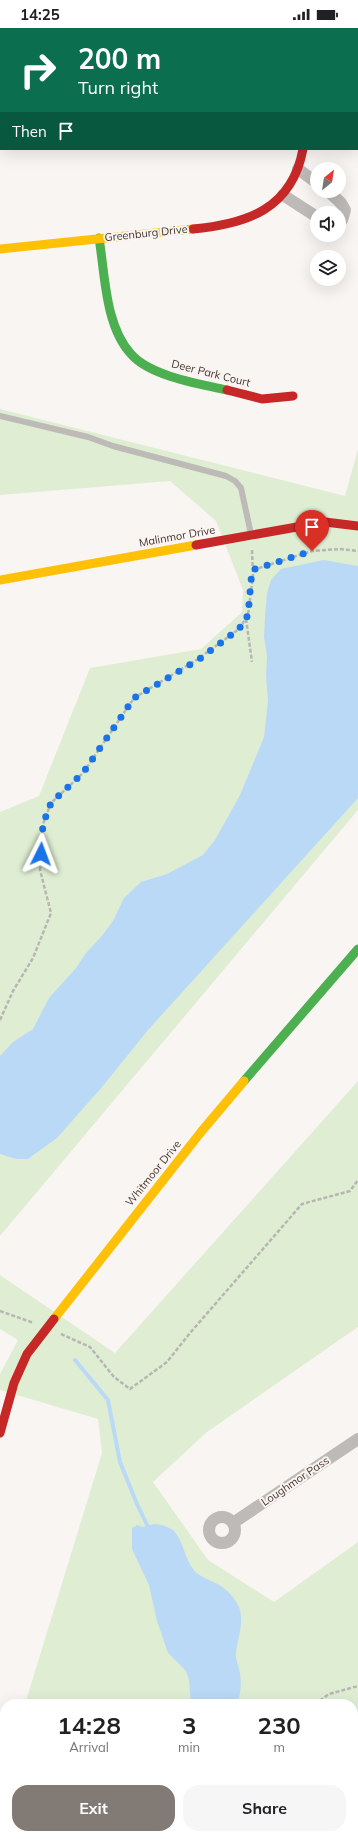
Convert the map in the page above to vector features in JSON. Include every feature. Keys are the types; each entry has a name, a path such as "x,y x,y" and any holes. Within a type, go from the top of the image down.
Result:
{"street":[{"name":"Greenburg Drive","path":"0,249 202,228 250,218 263,211 283,195 302,161 303,150"},
{"path":"298,168 310,177"},
{"path":"283,195 310,212"},
{"path":"336,198 342,206"},
{"name":"Deer Park Court","path":"99,238 111,316 119,337 132,355 152,369 178,379 262,399 293,396"},
{"name":"Malinmor Drive","path":"0,580 325,522 358,526"},
{"name":"Whitmoor Drive","path":"0,1433 14,1383 27,1354 201,1132 358,949"},
{"name":"Loughmor Pass","path":"233,1523 358,1439"}],"lane":[{"path":"0,416 88,437 113,446 226,476 235,481 241,488 251,534"}],"path":[{"path":"0,1020 13,991 33,958 51,913 40,870 43,824 51,803 83,773 134,698 198,660 239,629 248,615 252,570 251,534"},
{"path":"252,570 312,551 340,549 358,551"},
{"path":"246,619 252,662"},
{"path":"0,1311 48,1327 90,1347 114,1377 130,1389 168,1362 190,1333 302,1204 350,1191 358,1180"},
{"path":"322,1699 329,1694 358,1686"}],"green space":[{"path":"0,409 345,496 358,449 358,810 0,1236 0,812 39,796 90,668 201,649 242,612 243,590 216,521 170,481 0,495"},
{"path":"358,1081 358,1327 207,1432 153,1482 208,1560 274,1602 358,1542 358,1699 27,1699 102,1453 98,1419 0,1390 0,1374 18,1340 0,1329 0,1275 115,1353"}],"water":[{"path":"324,560 358,566 358,798 148,1030 102,1087 57,1138 28,1159 16,1159 0,1154 0,1056 13,1042 33,1029 49,998 76,968 86,953 113,921 124,898 141,882 167,874 203,855 215,840 240,795 264,737 268,701 266,675 267,656 264,637 267,593 271,580 281,569"},
{"path":"154,1524 171,1529 180,1540 193,1569 200,1575 226,1590 239,1607 241,1626 236,1656 241,1684 238,1699 191,1699 189,1680 186,1671 168,1653 157,1621 149,1585 132,1549 132,1528 137,1525 143,1527"}],"waterway":[{"path":"75,1360 108,1400 120,1462 150,1531"}],"traffic: fast":[{"path":"99,238 111,314 122,342 131,354 139,362 162,373 189,382 227,390"},
{"path":"244,1081 358,949"}],"traffic: slow":[{"path":"0,249 193,229"},
{"path":"0,580 196,545"},
{"path":"54,1319 201,1132 244,1081"}],"traffic: jam":[{"path":"193,229 231,223 264,210 278,199 289,186 297,169 303,150"},
{"path":"227,390 262,399 293,396"},
{"path":"196,545 325,522 358,526"},
{"path":"0,1433 14,1383 27,1354 54,1319"}],"route":[{"path":"41,854 43,824 51,803 83,773 134,698 198,660 239,629 248,615 253,576 252,570 312,551"}]}
